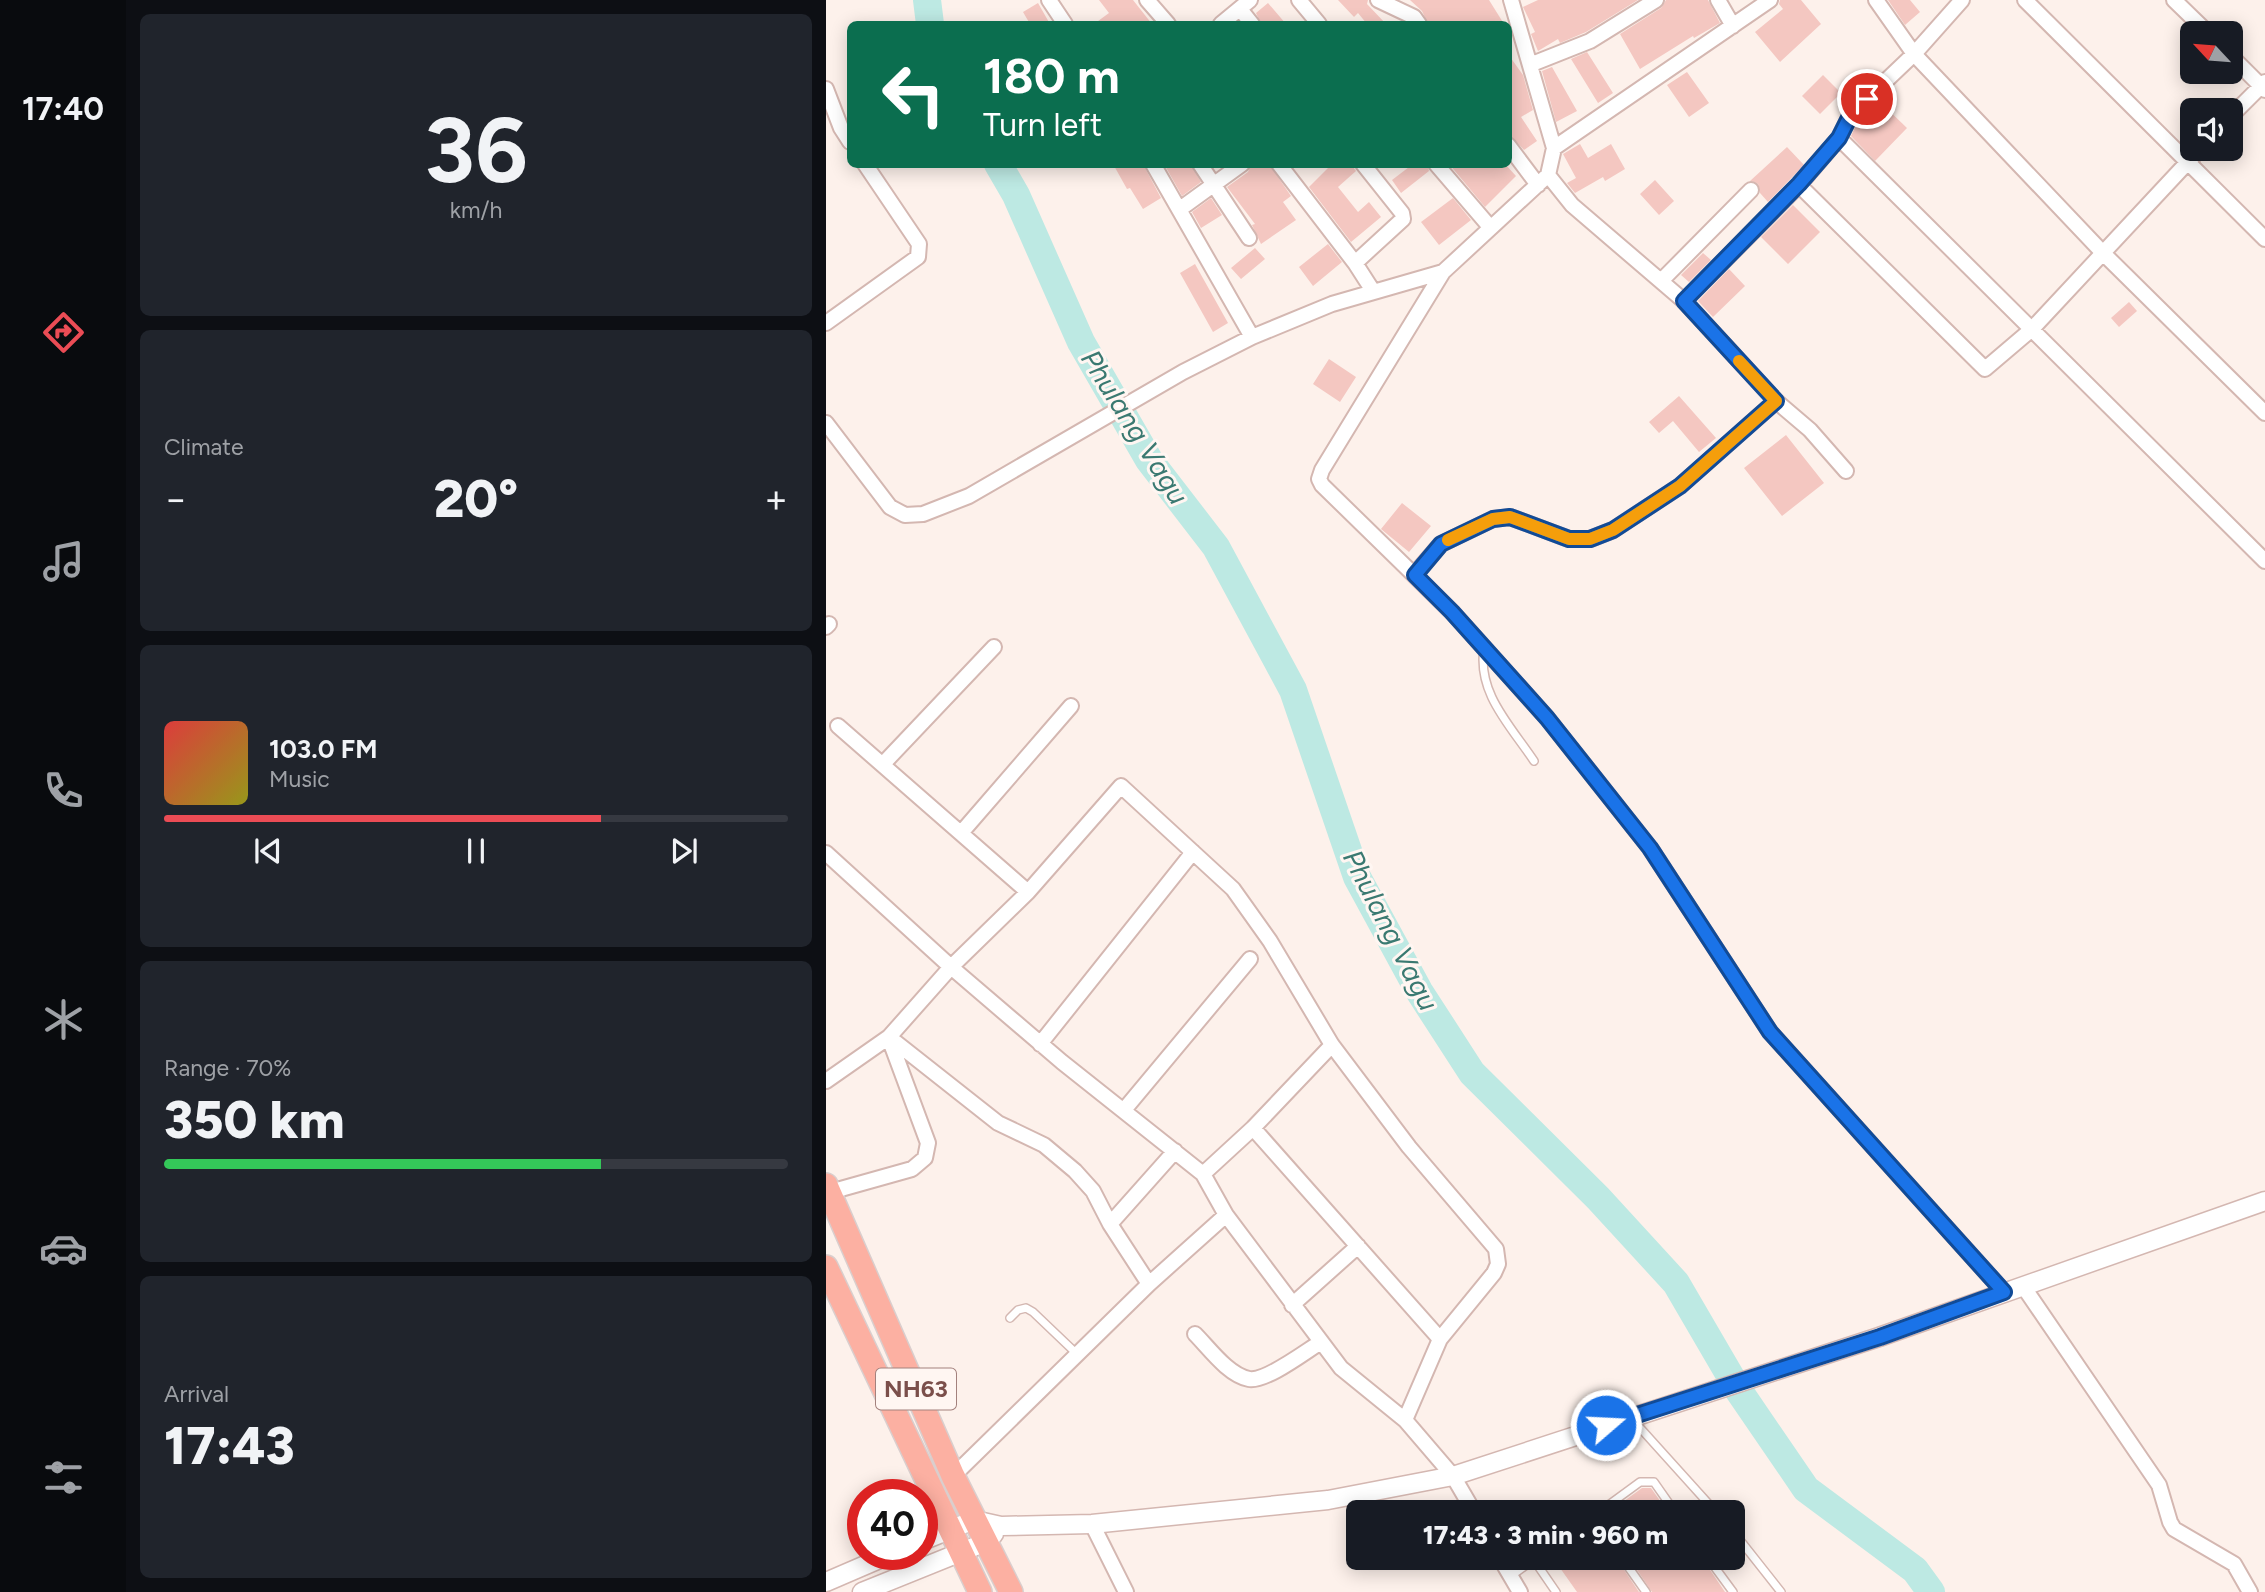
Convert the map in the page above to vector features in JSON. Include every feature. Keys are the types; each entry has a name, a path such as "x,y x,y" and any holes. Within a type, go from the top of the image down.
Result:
{"highway":[{"name":"NH63","path":"828,1189 974,1520 993,1534 1011,1592"},
{"name":"NH63","path":"826,1268 979,1592"}],"street":[{"path":"1049,0 1063,21"},
{"path":"1147,0 1165,21"},
{"path":"1299,0 1316,21"},
{"path":"1378,0 1414,17 1417,21"},
{"path":"1532,64 1590,41 1657,0"},
{"path":"1718,0 1734,26"},
{"path":"1554,148 1770,0"},
{"path":"1876,0 1914,54 2104,254 2265,413"},
{"path":"1684,301 1799,184 1839,138 1851,114 1914,54 1962,0"},
{"path":"2025,0 2265,239"},
{"path":"2174,0 2196,21"},
{"path":"1516,2 1554,148 1543,180 1443,272 1319,479 1322,485 1415,575 1547,718 1650,848 1770,1032 2004,1292"},
{"path":"1225,21 1245,5"},
{"path":"2243,105 2264,86 2244,68"},
{"path":"826,89 847,137"},
{"path":"1839,138 2265,561"},
{"path":"1512,149 1543,180 1684,301 1776,401 1810,429 1846,471"},
{"path":"1799,184 1985,369 2032,330 2186,163"},
{"path":"826,323 920,253 919,244 868,168"},
{"path":"1155,168 1252,337"},
{"path":"1203,168 1249,237"},
{"path":"1180,209 1237,168"},
{"path":"1282,168 1355,263 1373,291"},
{"path":"1355,263 1403,219 1402,213 1366,168"},
{"path":"1439,168 1490,228"},
{"path":"1661,281 1751,190"},
{"path":"826,423 890,507 905,515 922,514 969,496 1149,392 1252,337 1332,304 1443,272"},
{"path":"1415,575 1441,544 1493,519 1510,517 1569,539 1590,539 1613,530 1680,486 1776,401"},
{"path":"883,764 993,647"},
{"path":"961,833 1071,706"},
{"path":"838,726 1028,892"},
{"path":"826,1081 889,1037 951,967 1028,892 1121,786 1233,888 1270,942 1332,1045 1409,1147 1496,1249 1498,1264 1494,1273 1440,1339 1405,1420"},
{"path":"1040,1044 1193,852"},
{"path":"826,853 1040,1044 1203,1174 1226,1215 1341,1368 1405,1420 1453,1476 1467,1500"},
{"path":"1124,1110 1250,959"},
{"path":"828,1189 912,1169 925,1158 928,1143 889,1037"},
{"path":"889,1037 998,1123 1044,1145 1093,1191 1110,1224 1149,1284"},
{"path":"1203,1174 1253,1128 1332,1045"},
{"path":"1253,1128 1440,1339"},
{"path":"1110,1224 1175,1151"},
{"path":"862,1592 960,1552 993,1534 1328,1500 1453,1476 1880,1337 2265,1201"},
{"path":"953,1476 1149,1284 1226,1215"},
{"path":"1292,1305 1358,1246"},
{"path":"2024,1286 2159,1485 2169,1522 2174,1529 2234,1564 2250,1592"},
{"path":"1195,1334 1236,1373 1250,1380 1262,1378 1321,1342"},
{"path":"938,1534 974,1520"},
{"path":"1092,1524 1126,1592"},
{"path":"829,1583 857,1570"},
{"path":"1507,1570 1520,1592"}],"lane":[{"path":"1484,648 1481,668 1485,684 1534,761"},
{"path":"1010,1318 1018,1310 1026,1308 1077,1354"},
{"path":"1630,1417 1705,1500"},
{"path":"1615,1500 1646,1480 1654,1482 1667,1500"},
{"path":"1745,1546 1781,1592"},
{"path":"1511,1576 1520,1570"},
{"path":"1543,1570 1556,1592"},
{"path":"1630,1570 1646,1592"},
{"path":"1717,1570 1733,1592"}],"building":[{"path":"1099,0 1133,0 1150,21 1098,21 1109,13"},
{"path":"1338,0 1368,0 1367,4 1383,21 1365,21 1358,13 1354,17"},
{"path":"1410,0 1489,0 1502,21 1427,21 1422,11"},
{"path":"1538,0 1638,0 1586,32 1560,43 1558,39 1538,51 1531,34 1535,32 1523,7"},
{"path":"1666,0 1708,0 1720,23 1694,38 1693,36 1640,69 1620,34 1661,8"},
{"path":"1780,0 1801,0 1821,24 1780,62 1755,32 1783,9 1779,4"},
{"path":"1888,0 1910,0 1920,12 1905,25"},
{"path":"1038,3 1048,21 1028,21 1023,12"},
{"path":"1268,3 1283,21 1260,21 1256,13"},
{"path":"1587,52 1613,93 1598,103 1571,59"},
{"path":"1512,60 1523,75 1533,110 1521,117 1537,141 1524,150 1512,137"},
{"path":"1552,67 1577,111 1556,122 1542,71"},
{"path":"1687,72 1709,103 1689,117 1667,85"},
{"path":"1823,75 1841,93 1820,114 1802,96"},
{"path":"1879,101 1907,128 1875,161 1851,136 1858,121"},
{"path":"1580,144 1588,158 1611,144 1625,169 1605,181 1603,177 1575,193 1567,183 1576,178 1563,154"},
{"path":"1787,147 1804,165 1768,202 1760,193 1758,184 1750,181"},
{"path":"1115,168 1145,168 1161,198 1143,209 1130,188 1127,189"},
{"path":"1166,168 1192,168 1201,182 1182,196"},
{"path":"1250,168 1272,168 1291,196 1283,202 1296,220 1261,244 1252,225 1255,224 1227,187"},
{"path":"1328,168 1354,168 1356,171 1338,187 1358,212 1369,202 1381,217 1351,242 1309,187"},
{"path":"1408,168 1428,168 1429,171 1401,193 1392,180"},
{"path":"1452,168 1509,168 1516,176 1485,207"},
{"path":"1655,180 1674,201 1659,215 1640,194"},
{"path":"1211,198 1222,215 1201,228 1192,212"},
{"path":"1453,198 1471,220 1439,245 1421,222"},
{"path":"1793,205 1820,232 1788,264 1761,237"},
{"path":"1328,244 1342,262 1313,286 1299,267"},
{"path":"1255,248 1265,259 1241,279 1231,268"},
{"path":"1703,253 1711,260 1689,282 1681,275"},
{"path":"1195,264 1228,323 1213,332 1180,273"},
{"path":"1729,269 1745,286 1713,317 1698,301"},
{"path":"2129,302 2137,311 2119,327 2111,318"},
{"path":"1329,359 1356,377 1340,402 1313,384"},
{"path":"1679,396 1716,438 1699,452 1673,421 1659,433 1649,422"},
{"path":"1786,435 1824,483 1782,516 1744,468"},
{"path":"1402,503 1431,526 1409,552 1381,529"},
{"path":"1642,1488 1651,1488 1660,1500 1626,1500"},
{"path":"1561,1570 1624,1570 1639,1592 1577,1592"},
{"path":"1637,1570 1710,1570 1725,1592 1652,1592"}],"waterway":[{"name":"Phulang Vagu","path":"927,0 930,21"},
{"name":"Phulang Vagu","path":"1000,168 1016,195 1081,342 1149,460 1216,547 1293,690 1357,877 1419,991 1472,1073 1598,1198 1676,1283 1739,1391 1806,1489 1915,1570 1931,1592"}],"slow traffic":[{"path":"1448,540 1493,519 1510,517 1569,539 1590,539 1613,530 1680,486 1776,401 1739,361"}],"route":[{"path":"1606,1425 1880,1337 2004,1292 1770,1032 1650,848 1547,718 1415,575 1441,544 1493,519 1510,517 1569,539 1590,539 1613,530 1680,486 1776,401 1684,301 1799,184 1839,138 1851,114 1867,99"}]}
